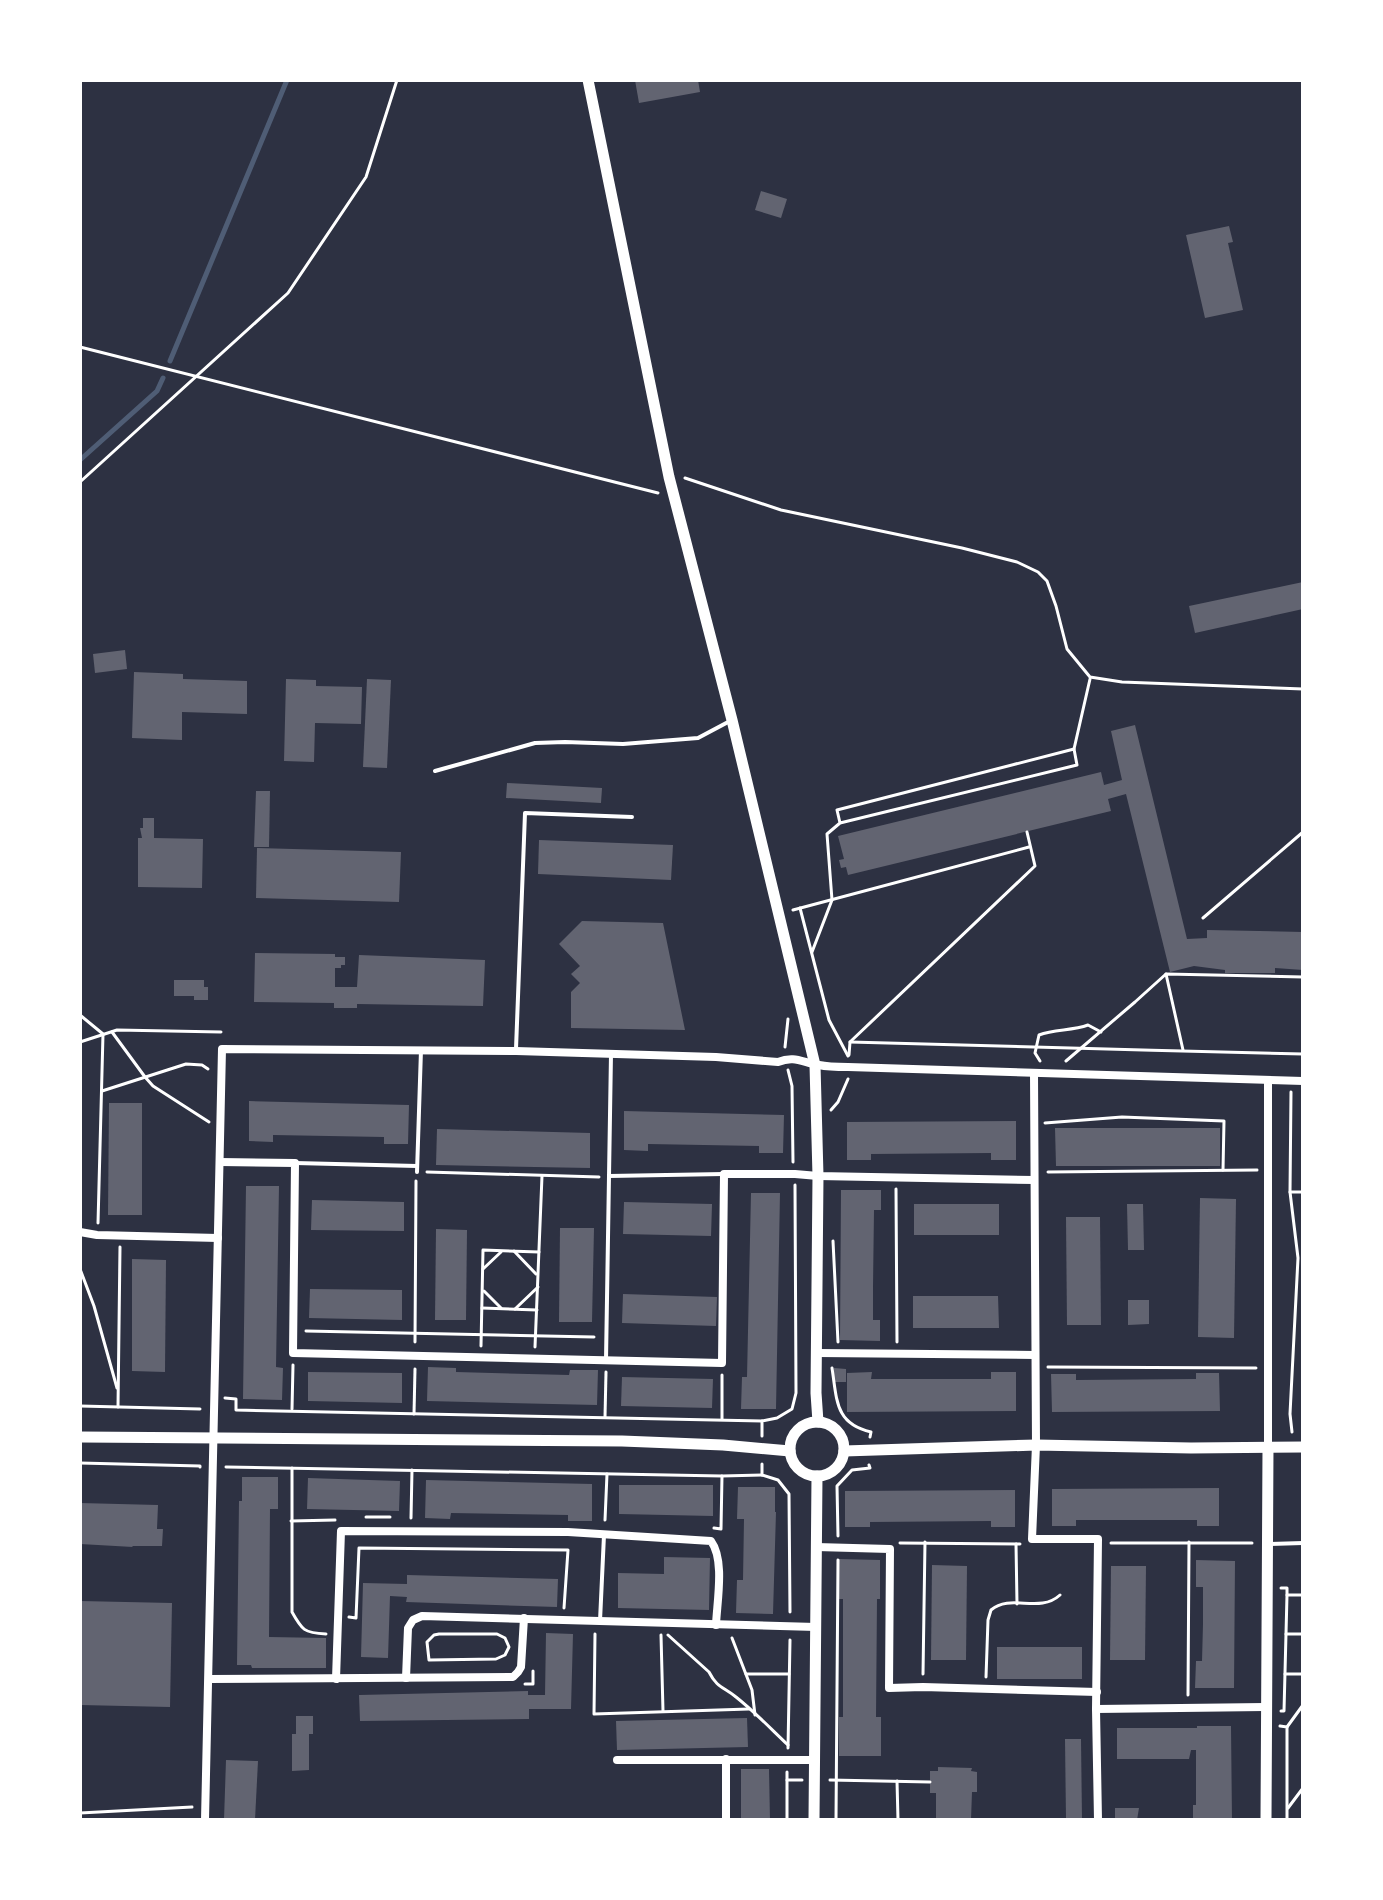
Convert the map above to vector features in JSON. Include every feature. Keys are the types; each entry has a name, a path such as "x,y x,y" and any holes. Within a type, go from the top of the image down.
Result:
{"street":[{"path":"588,80 669,477 732,720 815,1065 818,1422"},
{"path":"205,1820 222,1049 516,1051 778,1062 785,1059 848,1067 1303,1081"},
{"path":"1034,1073 1036,1445 1032,1539 1098,1539 1098,1820"},
{"path":"1266,1820 1268,1081"},
{"path":"220,1162 295,1163 293,1353 722,1363 724,1174 896,1178 1034,1176"},
{"path":"80,1232 218,1238"},
{"path":"817,1353 1035,1355"},
{"path":"818,1422 834,1428 843,1442 844,1451 832,1472 817,1476 809,1475 795,1466 790,1451 791,1442 801,1427 818,1422"},
{"path":"80,1437 622,1441 790,1451"},
{"path":"844,1451 1036,1445 1298,1447"},
{"path":"814,1820 817,1476"},
{"path":"336,1679 341,1531 604,1530 711,1541 719,1559 716,1625"},
{"path":"816,1547 890,1549 889,1688 1097,1692"},
{"path":"406,1678 408,1628 415,1618 422,1616 816,1627"},
{"path":"209,1679 513,1677 521,1667 524,1618"},
{"path":"1096,1709 1265,1709"},
{"path":"726,1759 726,1820"},
{"path":"617,1760 814,1760"}],"lane":[{"path":"435,771 535,743 623,744 698,738 732,720"},
{"path":"516,1051 525,813 632,817"},
{"path":"295,1163 417,1169 421,1050"},
{"path":"606,1360 611,1054"},
{"path":"609,1177 724,1174"},
{"path":"600,1621 604,1530"},
{"path":"1268,1543 1303,1543"}],"path":[{"path":"80,482 288,293 366,177 397,80"},
{"path":"80,347 662,494"},
{"path":"669,477 681,477 781,510 1017,562 1038,572 1047,581 1067,649 1090,677 1122,682 1303,689"},
{"path":"812,952 832,900 827,834 840,823 1077,765 1074,749 1090,677"},
{"path":"840,823 837,810 1074,749"},
{"path":"848,1067 850,1042 1035,866 1027,832"},
{"path":"1203,918 1303,832"},
{"path":"778,914 1030,847"},
{"path":"800,908 829,1020 849,1056"},
{"path":"1166,974 1183,1050"},
{"path":"1061,1064 1166,974 1303,977"},
{"path":"80,1015 103,1034"},
{"path":"1050,1064 1040,1061 1035,1053 1039,1035 1088,1025 1101,1032"},
{"path":"80,1042 117,1030 221,1032"},
{"path":"112,1032 153,1086 212,1124"},
{"path":"97,1235 103,1034"},
{"path":"850,1042 1303,1054"},
{"path":"785,1059 792,1086 795,1174 796,1393 792,1409"},
{"path":"102,1091 186,1064"},
{"path":"1291,1081 1290,1192 1298,1258 1290,1414 1298,1447"},
{"path":"1034,1124 1122,1117 1224,1121 1223,1170"},
{"path":"414,1414 417,1169 609,1177"},
{"path":"1034,1176 1269,1170"},
{"path":"535,1359 542,1176"},
{"path":"896,1178 897,1354"},
{"path":"1290,1192 1303,1192"},
{"path":"118,1407 121,1236"},
{"path":"481,1357 483,1250 539,1252"},
{"path":"483,1269 503,1251"},
{"path":"514,1251 538,1276"},
{"path":"80,1269 94,1306 118,1392"},
{"path":"515,1309 538,1287"},
{"path":"483,1289 501,1308"},
{"path":"1296,1304 1303,1304"},
{"path":"482,1308 537,1310"},
{"path":"294,1331 606,1337"},
{"path":"292,1411 293,1353"},
{"path":"605,1418 606,1360"},
{"path":"722,1363 722,1420"},
{"path":"1036,1367 1269,1368"},
{"path":"80,1406 205,1409 205,1398 215,1398 236,1399 236,1410 762,1421"},
{"path":"80,1463 200,1466"},
{"path":"226,1467 762,1475"},
{"path":"292,1468 292,1612 306,1632 329,1635"},
{"path":"410,1521 412,1470"},
{"path":"604,1530 607,1474"},
{"path":"721,1529 722,1476"},
{"path":"787,1820 789,1494"},
{"path":"897,1543 1024,1544 1032,1539"},
{"path":"923,1687 925,1542"},
{"path":"1188,1698 1189,1542"},
{"path":"1098,1543 1268,1543"},
{"path":"1016,1544 1017,1604"},
{"path":"338,1617 356,1618 359,1548 523,1549 568,1550 564,1620"},
{"path":"1267,1588 1287,1588 1284,1711"},
{"path":"986,1689 989,1615 998,1605 1050,1602 1060,1595"},
{"path":"1287,1595 1303,1595"},
{"path":"655,1623 709,1672 721,1689 734,1695 788,1745"},
{"path":"726,1625 752,1690 755,1715"},
{"path":"595,1630 594,1714 749,1709"},
{"path":"497,1634 508,1642 508,1651 501,1658 429,1660 427,1642 434,1635 497,1634"},
{"path":"1286,1634 1303,1634"},
{"path":"661,1635 663,1711"},
{"path":"517,1684 533,1684 533,1670"},
{"path":"746,1674 789,1674"},
{"path":"1285,1674 1303,1674"},
{"path":"1287,1820 1287,1727 1303,1705"},
{"path":"1265,1709 1299,1711"},
{"path":"1265,1726 1287,1727"},
{"path":"787,1780 930,1782"},
{"path":"897,1781 898,1820"},
{"path":"1288,1808 1303,1788"},
{"path":"80,1813 205,1806"}],"building":[{"path":"635,80 698,80 700,92 639,103"},
{"path":"761,191 787,199 781,218 755,210"},
{"path":"1229,226 1233,242 1228,243 1243,310 1205,318 1186,235"},
{"path":"1303,582 1303,609 1195,633 1189,606"},
{"path":"125,650 127,669 95,673 93,654"},
{"path":"134,672 183,674 183,679 247,681 247,714 182,712 182,740 132,738"},
{"path":"286,679 316,680 316,686 362,687 361,724 315,723 314,762 284,761"},
{"path":"367,679 391,680 387,768 363,767"},
{"path":"1135,725 1187,939 1207,938 1207,930 1303,932 1303,970 1275,968 1275,973 1225,973 1225,970 1194,966 1170,972 1126,794 1108,799 1111,811 848,875 846,867 841,868 839,860 844,859 838,836 1101,772 1104,785 1122,780 1111,731"},
{"path":"507,783 602,788 601,803 506,798"},
{"path":"256,791 270,791 269,847 254,847"},
{"path":"143,818 154,818 154,838 203,839 202,888 138,887 138,838 142,838 140,828 143,828"},
{"path":"539,840 673,845 671,880 538,874"},
{"path":"257,848 401,852 399,902 256,898"},
{"path":"582,921 663,923 685,1030 571,1028 571,992 580,983 571,974 580,966 559,944"},
{"path":"255,953 335,954 335,957 345,957 345,965 335,968 335,987 357,987 359,955 485,960 483,1006 357,1004 357,1008 334,1008 334,1003 254,1002"},
{"path":"174,980 204,980 204,987 208,987 208,1000 174,996"},
{"path":"249,1101 409,1105 408,1144 384,1144 384,1137 273,1135 273,1142 249,1141"},
{"path":"109,1103 142,1103 142,1215 108,1215"},
{"path":"624,1111 784,1115 783,1153 759,1153 759,1146 648,1144 648,1151 624,1150"},
{"path":"1016,1121 1016,1160 991,1160 991,1153 871,1154 871,1160 847,1160 847,1122"},
{"path":"1055,1128 1220,1128 1220,1166 1056,1166"},
{"path":"437,1129 590,1133 590,1168 436,1165"},
{"path":"246,1186 279,1186 276,1367 283,1368 282,1400 243,1399"},
{"path":"841,1190 881,1190 881,1210 874,1210 873,1287 873,1320 880,1320 880,1341 840,1340"},
{"path":"751,1193 780,1193 776,1409 741,1409 742,1377 747,1377"},
{"path":"1200,1198 1236,1199 1234,1338 1198,1337"},
{"path":"312,1200 404,1202 404,1231 311,1230"},
{"path":"624,1202 712,1204 711,1236 623,1234"},
{"path":"914,1204 999,1204 999,1235 914,1235"},
{"path":"1127,1204 1143,1204 1144,1250 1128,1250"},
{"path":"1066,1217 1100,1217 1101,1325 1067,1325"},
{"path":"560,1228 594,1228 592,1322 559,1322"},
{"path":"436,1229 467,1230 466,1320 435,1320"},
{"path":"132,1259 166,1260 165,1372 132,1371"},
{"path":"310,1289 402,1290 402,1320 309,1318"},
{"path":"623,1294 717,1297 716,1326 622,1323"},
{"path":"913,1296 998,1296 999,1328 913,1328"},
{"path":"1128,1300 1149,1300 1149,1324 1128,1325"},
{"path":"428,1367 456,1368 456,1372 569,1375 570,1370 598,1370 597,1405 427,1401"},
{"path":"834,1368 846,1369 846,1382 834,1382"},
{"path":"308,1372 402,1373 402,1403 308,1401"},
{"path":"872,1372 871,1379 991,1379 991,1372 1016,1372 1016,1411 847,1412 847,1373"},
{"path":"1196,1373 1219,1373 1220,1411 1052,1412 1051,1374 1076,1374 1076,1380 1196,1379"},
{"path":"622,1377 713,1379 712,1408 621,1406"},
{"path":"242,1477 278,1477 278,1509 270,1509 269,1637 326,1638 326,1668 252,1668 251,1665 237,1665"},
{"path":"308,1478 400,1481 399,1511 307,1509"},
{"path":"426,1480 592,1484 592,1521 568,1521 568,1515 451,1513 450,1519 425,1518"},
{"path":"619,1485 713,1485 713,1516 619,1514"},
{"path":"738,1487 775,1487 773,1614 736,1613 737,1580 743,1580 744,1519 737,1519"},
{"path":"1219,1488 1219,1526 1197,1526 1197,1520 1076,1520 1076,1526 1052,1526 1052,1489"},
{"path":"1015,1490 1015,1527 991,1527 991,1521 870,1522 870,1527 845,1527 845,1491"},
{"path":"80,1503 158,1505 157,1529 163,1529 162,1546 80,1544"},
{"path":"664,1557 710,1558 709,1610 618,1608 618,1573 664,1574"},
{"path":"839,1559 880,1560 876,1717 881,1717 881,1756 839,1756 839,1717 843,1717 843,1599 839,1599"},
{"path":"1196,1560 1235,1561 1234,1688 1195,1688 1196,1661 1202,1661 1203,1624 1203,1587 1196,1587"},
{"path":"932,1565 967,1566 966,1660 931,1660"},
{"path":"1111,1566 1146,1566 1145,1660 1110,1660"},
{"path":"407,1575 558,1579 557,1607 406,1602 407,1597 390,1596 388,1658 361,1657 363,1583 407,1584"},
{"path":"80,1601 172,1603 170,1707 80,1705"},
{"path":"546,1633 573,1634 571,1709 529,1709 529,1719 360,1721 359,1695 528,1691 528,1695 545,1695"},
{"path":"997,1647 1082,1647 1082,1679 997,1679"},
{"path":"296,1716 313,1716 313,1734 309,1734 309,1770 292,1771 292,1734 296,1734"},
{"path":"747,1718 748,1747 617,1750 616,1721"},
{"path":"1231,1726 1232,1820 1193,1820 1196,1750 1191,1750 1189,1759 1117,1759 1117,1728"},
{"path":"1065,1739 1081,1739 1082,1820 1066,1820"},
{"path":"226,1760 258,1761 255,1820 224,1820"},
{"path":"938,1767 972,1768 971,1771 977,1772 977,1792 972,1792 971,1820 936,1820 936,1793 930,1793 930,1771 938,1771"},
{"path":"741,1769 769,1769 770,1820 741,1820"},
{"path":"1115,1808 1139,1808 1137,1820 1115,1820"}],"waterway":[{"path":"170,361 287,80"},
{"path":"80,460 157,391 163,378"}]}
